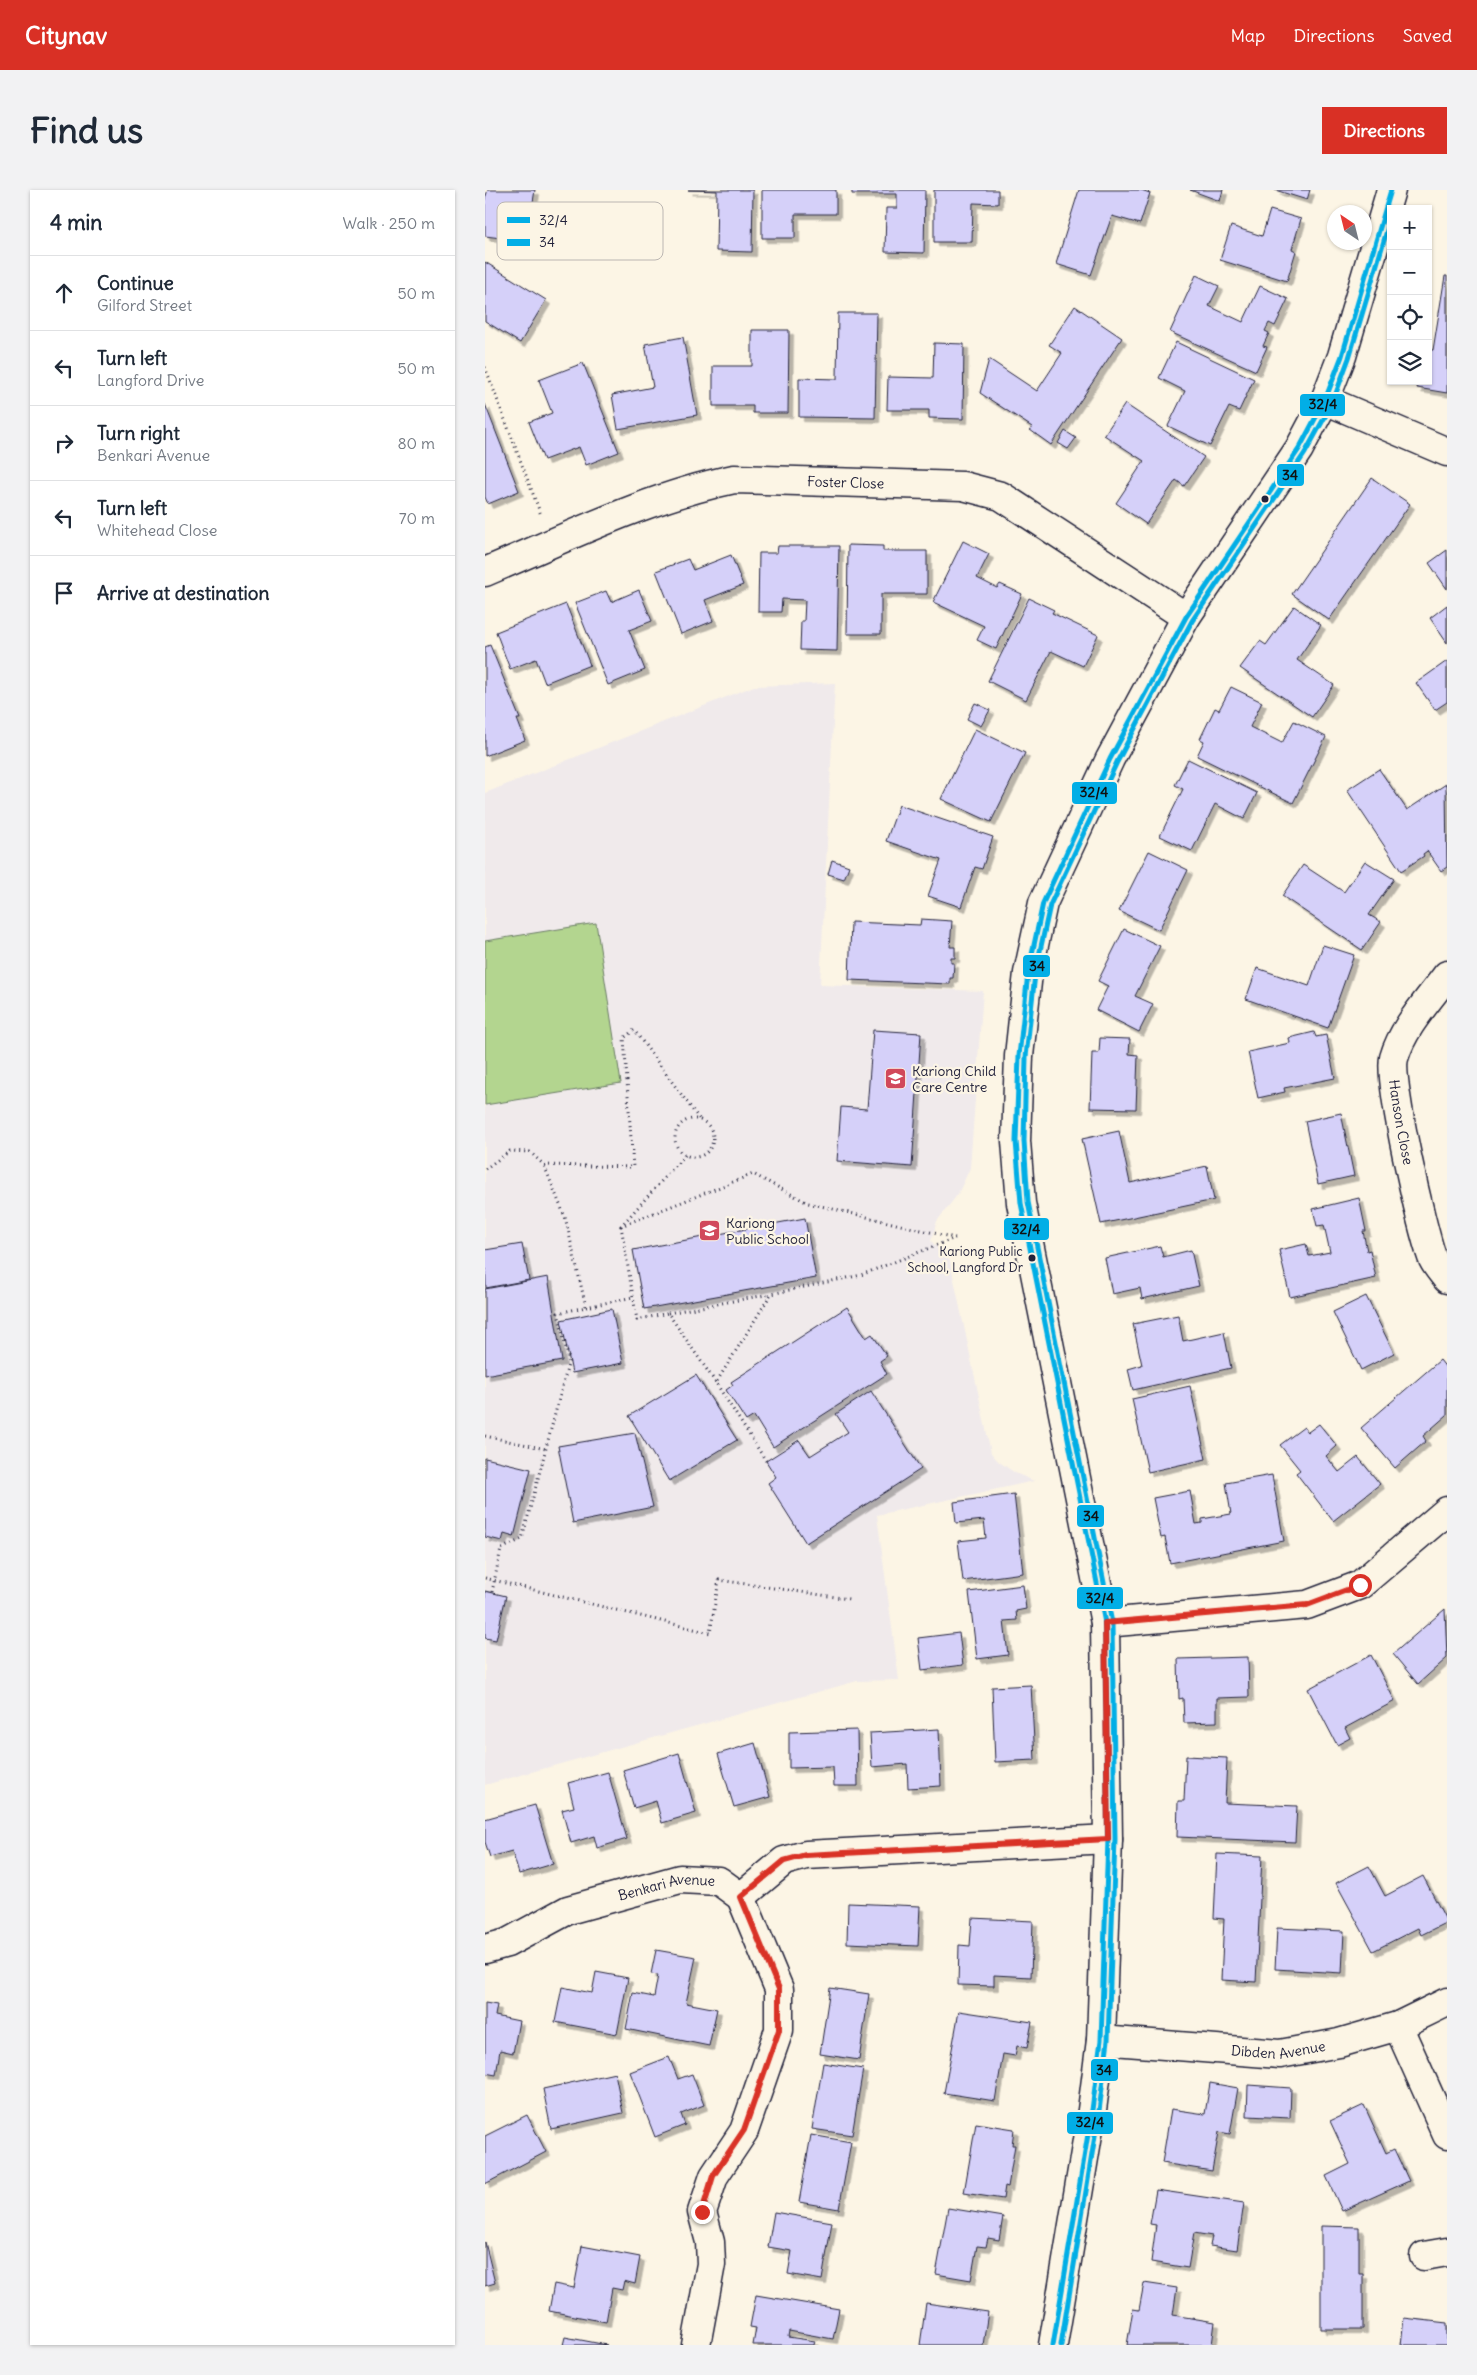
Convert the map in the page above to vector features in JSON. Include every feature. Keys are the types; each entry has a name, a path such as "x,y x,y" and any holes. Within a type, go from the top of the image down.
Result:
{"street":[{"path":"1053,2345 1093,2110 1101,2040 1108,1839 1105,1623 1021,1203 1016,1140 1019,1056 1028,973 1043,903 1110,759 1187,617 1299,449 1325,400 1342,356 1391,190"},
{"path":"1325,400 1447,452"},
{"name":"Foster Close","path":"485,572 697,487 734,479 963,486 1001,496 1187,617"},
{"name":"Hanson Close","path":"1447,975 1403,1035 1393,1060 1395,1089 1423,1227 1433,1259 1447,1279"},
{"path":"1105,1623 1307,1605 1360,1585 1447,1511"},
{"path":"695,2345 711,2264 710,2242 702,2212 713,2176 744,2130 779,2030 779,1989 741,1897 784,1861 806,1855 1108,1839"},
{"name":"Benkari Avenue","path":"485,1949 507,1943 568,1910 680,1879 719,1881 741,1897"},
{"name":"Dibden Avenue","path":"1101,2040 1280,2054 1339,2043 1398,2026 1447,2002"},
{"path":"1398,2026 1447,2135"}],"path":[{"path":"485,367 552,544"},
{"path":"543,1165 633,1167 624,1038 634,1030 700,1120 710,1128 713,1140 711,1146 703,1155 691,1157 685,1155 677,1146 676,1134 682,1124 688,1120 700,1120"},
{"path":"485,1169 510,1151 530,1152 543,1165 565,1217 586,1307"},
{"path":"621,1226 685,1155"},
{"path":"753,1174 809,1203 955,1238 861,1275 637,1320 621,1226 753,1174"},
{"path":"716,1383 771,1294"},
{"path":"492,1592 501,1549 523,1539 569,1361 559,1313 633,1297"},
{"path":"669,1313 766,1461"},
{"path":"485,1436 546,1449"},
{"path":"485,1578 709,1633 719,1580 849,1599"}],"shaded area":[{"name":"Kariong Public School","path":"835,683 820,985 983,991 970,1168 958,1194 937,1221 931,1241 950,1261 991,1453 998,1461 1015,1473 1034,1481 877,1515 899,1680 857,1681 485,1785 485,793 754,686"}],"green space":[{"path":"596,923 621,1083 485,1105 485,941"}],"building":[{"path":"488,190 535,190 533,202 497,202 497,237 485,236 485,198"},
{"path":"688,190 753,190 752,252 716,251 717,191"},
{"path":"762,190 836,190 836,214 795,214 795,238 762,238"},
{"path":"852,190 925,190 924,253 885,252 886,208 897,208 897,194 852,194"},
{"path":"934,190 998,190 998,204 973,203 972,242 934,242"},
{"path":"1079,190 1141,190 1150,193 1140,224 1112,216 1091,275 1056,264"},
{"path":"1190,190 1223,190 1220,201"},
{"path":"1275,190 1310,190 1307,200"},
{"path":"1270,210 1301,219 1292,249 1296,251 1287,281 1220,260 1231,226 1262,236"},
{"path":"485,262 546,300 520,343 485,321"},
{"path":"1196,275 1219,286 1209,306 1243,322 1260,286 1288,299 1275,326 1269,323 1265,331 1269,333 1263,346 1267,347 1256,371 1170,332"},
{"path":"1445,276 1447,276 1447,393 1417,388 1417,385 1432,385 1433,350"},
{"path":"1075,306 1122,338 1051,445 1030,430 1032,427 980,393 989,359 1037,391 1062,353 1049,345"},
{"path":"838,313 877,313 875,418 799,417 799,378 837,379"},
{"path":"752,330 789,330 788,413 753,413 753,406 713,406 713,366 752,366"},
{"path":"683,337 697,415 618,429 612,395 653,387 645,344"},
{"path":"1176,342 1254,379 1239,411 1229,407 1210,446 1168,426 1185,391 1159,378"},
{"path":"934,343 964,344 963,419 929,418 929,410 887,410 888,377 933,378"},
{"path":"583,363 619,452 586,465 579,447 544,460 529,422 552,413 539,380"},
{"path":"485,404 519,491 488,504 485,497"},
{"path":"1125,404 1204,457 1184,486 1176,480 1146,524 1116,503 1144,461 1104,435"},
{"path":"1065,431 1076,438 1068,449 1058,443"},
{"path":"1372,478 1410,504 1329,620 1292,594"},
{"path":"963,541 989,554 977,578 997,588 1000,584 1022,594 996,649 977,640 984,626 933,602"},
{"path":"848,545 883,546 883,551 927,551 927,594 881,594 881,634 847,634"},
{"path":"778,546 839,546 837,651 800,650 801,621 804,621 805,600 782,599 781,612 758,612 759,553 777,553"},
{"path":"1447,550 1447,589 1429,563"},
{"path":"731,555 743,585 705,600 713,621 681,634 656,571 688,559 693,570"},
{"path":"639,590 652,621 629,630 645,670 608,685 575,603 606,591 611,602"},
{"path":"1029,598 1054,610 1052,613 1098,635 1083,666 1051,651 1026,700 988,681"},
{"path":"566,604 590,665 545,683 536,659 510,669 496,632"},
{"path":"1447,605 1447,643 1430,618"},
{"path":"1294,606 1321,625 1297,660 1334,685 1312,717 1240,668 1260,641 1266,645"},
{"path":"490,645 520,719 517,719 525,740 485,756 485,647"},
{"path":"1447,661 1447,702 1435,710 1416,683"},
{"path":"1231,687 1262,702 1250,727 1282,743 1294,721 1326,737 1293,803 1197,756 1204,741 1200,739 1215,708 1219,710"},
{"path":"975,703 990,710 981,726 967,719"},
{"path":"975,729 1025,753 991,822 941,799"},
{"path":"1188,759 1257,793 1244,819 1215,804 1192,851 1160,836 1183,789 1175,785"},
{"path":"1379,769 1407,810 1446,784 1447,867 1441,871 1427,851 1423,854 1424,856 1401,871 1347,790"},
{"path":"899,805 993,837 982,869 975,867 961,907 928,896 941,860 886,841"},
{"path":"1149,851 1188,870 1159,930 1119,911"},
{"path":"832,860 849,866 844,879 828,874"},
{"path":"1365,861 1394,879 1369,915 1381,922 1362,950 1282,896 1303,865 1344,892"},
{"path":"921,919 952,921 950,947 955,947 955,958 951,958 951,963 954,963 953,978 950,978 950,984 849,980 851,922 920,925"},
{"path":"1124,929 1160,946 1135,996 1153,1004 1139,1032 1096,1010 1108,986 1098,981"},
{"path":"1323,945 1354,955 1328,1028 1246,999 1257,968 1309,986"},
{"path":"873,1030 921,1033 912,1167 837,1161 841,1107 867,1109"},
{"path":"1314,1032 1316,1037 1326,1035 1335,1078 1284,1088 1285,1092 1258,1098 1248,1052 1290,1043 1289,1038"},
{"path":"1100,1038 1130,1039 1129,1054 1138,1055 1136,1109 1090,1108 1092,1053 1099,1053"},
{"path":"1341,1113 1354,1176 1318,1184 1305,1121"},
{"path":"1119,1131 1130,1183 1207,1166 1214,1200 1101,1224 1082,1139"},
{"path":"1359,1198 1366,1231 1363,1231 1367,1251 1370,1250 1376,1278 1290,1297 1279,1250 1306,1244 1309,1256 1330,1252 1324,1225 1317,1226 1313,1209"},
{"path":"805,1218 816,1278 644,1309 633,1250"},
{"path":"522,1244 529,1280 486,1288 485,1250"},
{"path":"1160,1246 1163,1257 1191,1250 1199,1286 1142,1299 1140,1288 1112,1294 1105,1258"},
{"path":"548,1277 562,1361 485,1375 485,1289"},
{"path":"1366,1296 1394,1353 1361,1370 1333,1312"},
{"path":"847,1307 866,1338 872,1334 887,1356 880,1361 887,1374 773,1447 754,1416 746,1421 726,1390 733,1385 731,1382"},
{"path":"612,1309 623,1363 572,1373 561,1320"},
{"path":"1178,1315 1183,1341 1224,1332 1231,1368 1133,1390 1128,1369 1142,1365 1133,1324"},
{"path":"1440,1360 1447,1369 1447,1415 1423,1436 1426,1441 1395,1468 1361,1428"},
{"path":"696,1375 737,1440 669,1481 629,1416"},
{"path":"1190,1386 1206,1459 1148,1472 1132,1399"},
{"path":"871,1391 921,1469 806,1543 768,1483 776,1477 766,1461 799,1440 810,1456 848,1432 836,1414"},
{"path":"1319,1424 1337,1446 1326,1456 1339,1472 1358,1457 1380,1484 1333,1521 1296,1473 1300,1470 1280,1445 1304,1427 1308,1432"},
{"path":"635,1433 653,1507 573,1523 558,1446"},
{"path":"485,1458 531,1469 514,1537 504,1534 502,1541 485,1537"},
{"path":"1272,1475 1284,1541 1170,1563 1165,1537 1161,1538 1153,1498 1190,1491 1196,1524 1202,1523 1202,1519 1231,1514 1226,1483"},
{"path":"1014,1494 1023,1573 963,1581 958,1541 986,1538 984,1520 956,1523 954,1502"},
{"path":"1023,1585 1026,1609 1016,1611 1017,1620 1004,1621 1008,1655 977,1659 969,1592"},
{"path":"485,1591 506,1596 496,1640 485,1638"},
{"path":"1445,1609 1447,1658 1418,1684 1393,1654"},
{"path":"959,1633 963,1665 922,1670 918,1638"},
{"path":"1371,1655 1395,1701 1345,1728 1350,1738 1337,1745 1308,1689"},
{"path":"1248,1657 1249,1697 1217,1698 1217,1722 1184,1723 1183,1698 1179,1699 1178,1659"},
{"path":"1031,1685 1035,1760 995,1762 992,1687"},
{"path":"939,1729 941,1786 908,1788 907,1764 872,1767 870,1733"},
{"path":"857,1730 858,1786 834,1786 833,1767 789,1768 789,1732"},
{"path":"755,1743 770,1797 734,1807 718,1754"},
{"path":"679,1753 696,1813 662,1823 656,1801 634,1808 623,1770"},
{"path":"1186,1756 1227,1758 1225,1803 1297,1806 1295,1842 1177,1837 1178,1801 1184,1801"},
{"path":"608,1772 627,1839 597,1848 594,1836 571,1843 562,1810 574,1807 568,1783"},
{"path":"535,1805 553,1864 519,1874 512,1851 490,1857 485,1842 485,1819"},
{"path":"1217,1854 1262,1856 1256,1982 1221,1980 1224,1919 1214,1918"},
{"path":"1369,1866 1385,1896 1423,1876 1447,1922 1421,1935 1418,1928 1373,1951 1336,1883"},
{"path":"848,1903 920,1906 918,1946 847,1943"},
{"path":"972,1918 1033,1921 1031,1977 994,1975 994,1986 958,1985 959,1945 970,1946"},
{"path":"1277,1928 1344,1931 1342,1973 1275,1969"},
{"path":"656,1950 696,1957 686,2003 717,2009 709,2046 626,2029 633,1993 654,1997 658,1975 651,1974"},
{"path":"596,1972 628,1978 617,2034 555,2022 562,1987 592,1993"},
{"path":"830,1988 869,1994 859,2060 820,2054"},
{"path":"485,2003 497,2005 495,2016 519,2021 513,2053 500,2050 496,2075 485,2073"},
{"path":"959,2011 1032,2022 1027,2048 1017,2046 1015,2056 1003,2054 995,2101 944,2093"},
{"path":"669,2057 678,2079 692,2074 704,2105 681,2114 685,2125 655,2137 630,2072"},
{"path":"823,2063 863,2069 852,2135 812,2129"},
{"path":"615,2073 623,2113 551,2129 543,2089"},
{"path":"1210,2083 1238,2088 1230,2134 1219,2132 1212,2171 1162,2163 1171,2109 1205,2114"},
{"path":"1248,2085 1291,2088 1290,2118 1247,2116"},
{"path":"1364,2105 1386,2153 1394,2149 1409,2181 1342,2211 1326,2176 1350,2164 1330,2121"},
{"path":"527,2115 546,2152 485,2184 485,2136"},
{"path":"976,2123 1014,2129 1012,2145 1015,2145 1008,2187 1005,2186 1003,2199 964,2193"},
{"path":"811,2135 851,2142 839,2209 799,2202"},
{"path":"1156,2190 1244,2203 1237,2250 1210,2246 1212,2236 1194,2233 1188,2268 1151,2262 1156,2225 1150,2224"},
{"path":"948,2208 1003,2217 999,2240 988,2238 986,2247 977,2246 971,2280 936,2274"},
{"path":"774,2212 832,2222 822,2280 788,2274 792,2251 768,2247"},
{"path":"1321,2226 1359,2227 1359,2274 1363,2274 1363,2329 1321,2329"},
{"path":"485,2242 495,2283 485,2286"},
{"path":"582,2246 640,2257 635,2284 624,2281 622,2290 612,2288 606,2322 549,2311 554,2284 574,2288"},
{"path":"1144,2283 1177,2288 1173,2315 1215,2322 1212,2345 1127,2345 1133,2309 1139,2310"},
{"path":"756,2295 839,2309 833,2339 789,2331 788,2337 815,2341 814,2345 753,2345 756,2328 750,2327"},
{"path":"926,2303 988,2312 983,2345 920,2345"},
{"path":"1404,2318 1447,2323 1447,2345 1401,2345"},
{"path":"565,2337 607,2345 563,2345"}],"transit line":[{"name":"32/4","path":"1053,2345 1092,2110 1101,2040 1108,1839 1105,1623 1021,1203 1016,1141 1019,1056 1028,973 1043,903 1110,759 1186,617 1299,449 1325,400 1342,356 1391,190"},
{"name":"34","path":"1061,2345 1099,2111 1108,2040 1115,1839 1112,1623 1028,1202 1024,1141 1026,1057 1035,974 1050,905 1117,762 1192,621 1305,453 1332,404 1349,358 1387,230"}],"place":[{"name":"Kariong Child Care Centre","path":"896,1079"},
{"name":"Kariong Public School","path":"710,1231"},
{"name":"Kariong Public School, Langford Dr","path":"1032,1258"}],"route":[{"path":"702,2212 713,2176 744,2130 779,2030 779,1989 741,1897 784,1861 806,1855 1108,1839 1105,1623 1307,1605 1360,1585"}]}
